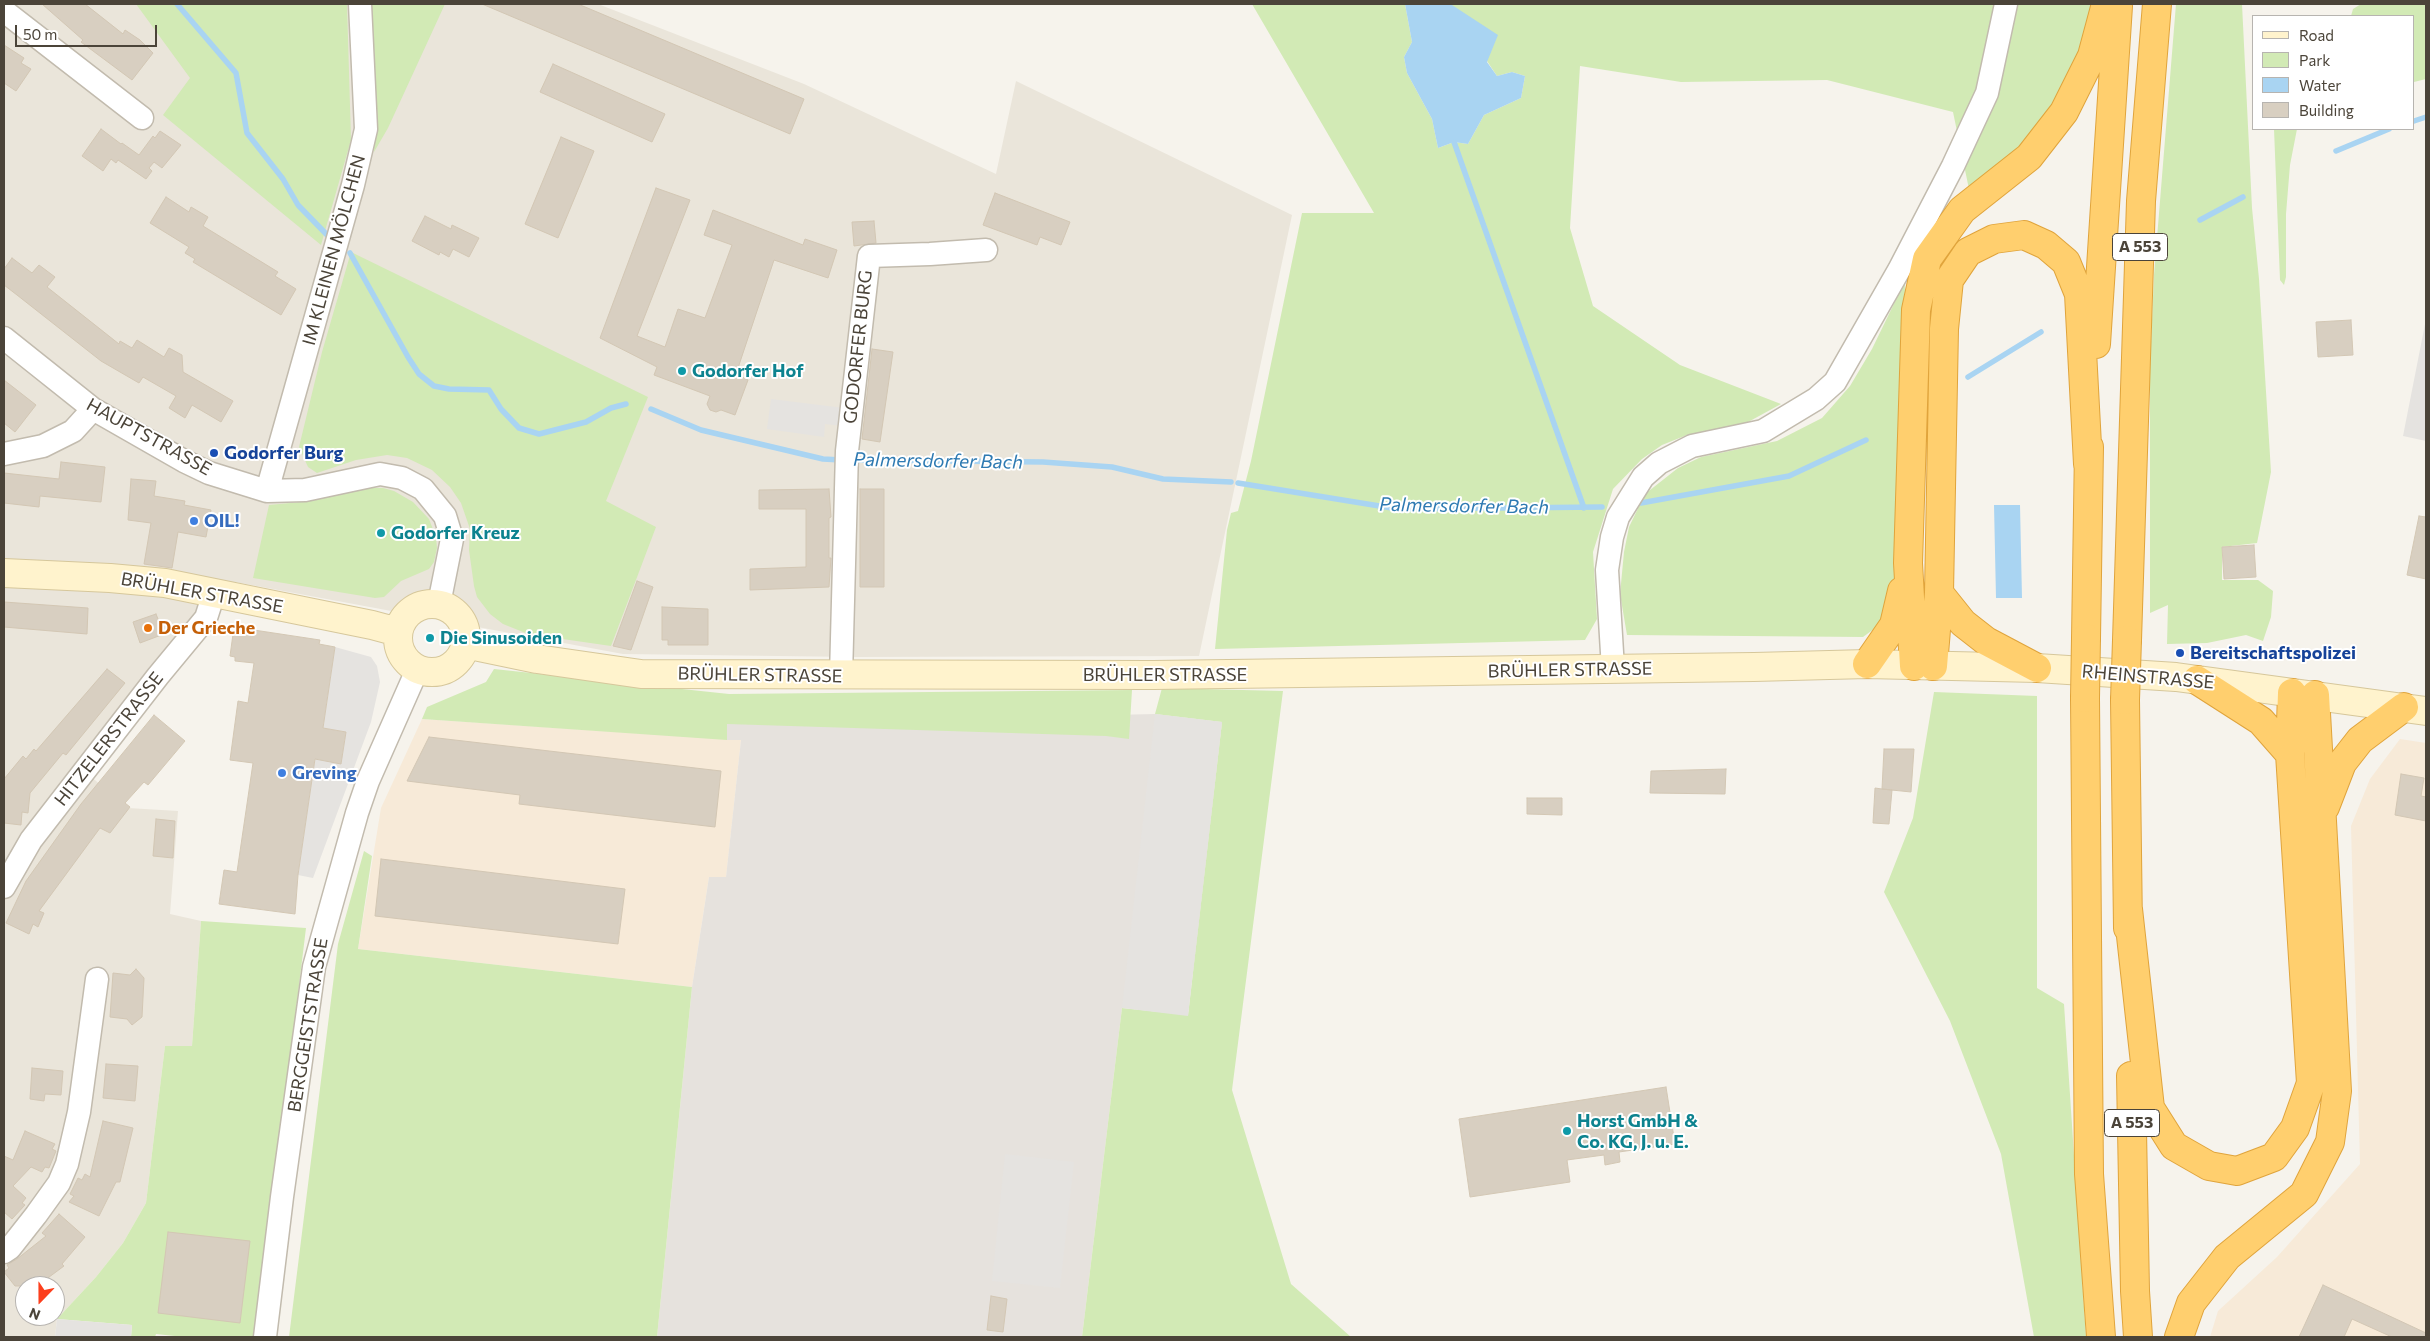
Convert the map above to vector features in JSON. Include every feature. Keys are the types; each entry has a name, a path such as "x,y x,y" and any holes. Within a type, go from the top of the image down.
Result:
{"highway":[{"path":"1924,666 1908,563 1916,310 1927,260 1962,210 2029,157 2064,112 2092,56 2106,4"},
{"name":"A 553","path":"2101,1337 2089,1174 2085,698 2088,464 2118,4"},
{"name":"A 553","path":"2138,1337 2135,1281 2125,700 2141,201 2157,4"},
{"path":"1924,666 1939,593 1944,329 1948,280 1968,252 1994,239 2024,235 2046,245 2066,262 2079,294 2088,464"},
{"path":"1867,664 1894,625 1908,563"},
{"path":"1939,593 1963,623 1986,640 2037,668"},
{"path":"2197,680 2261,721 2290,754"},
{"path":"2128,909 2150,1108 2174,1146 2209,1166 2237,1171 2274,1157 2295,1128 2311,1083 2290,754 2304,694"},
{"path":"2179,1337 2190,1303 2227,1256 2304,1194 2330,1142 2337,1091 2321,818 2304,694"},
{"path":"2321,818 2342,763 2360,740 2415,709"}],"main road":[{"name":"BRÜHLER STRASSE","path":"4,573 110,578 165,584 398,632"},
{"path":"429,604 439,604 448,608 462,622 466,632 465,644 457,661 448,668 428,672 408,662 401,652 398,632 403,620 410,612 429,604"},
{"name":"BRÜHLER STRASSE","path":"465,644 537,659 641,674 1153,676 1867,664"},
{"name":"RHEINSTRASSE","path":"1867,664 2037,668 2197,680 2415,709"}],"street":[{"name":"IM KLEINEN MÖLCHEN","path":"267,491 353,185 366,129 360,4"},
{"path":"1613,669 1607,570 1612,537 1618,517 1642,477 1660,463 1692,446 1763,431 1816,399 1835,382 1899,270 1987,93 2006,4"},
{"path":"4,11 142,118"},
{"name":"GODORFER BURG","path":"841,676 846,458 868,256 986,250"},
{"name":"HAUPTSTRASSE","path":"4,338 92,409 184,462 209,473 267,491 305,490 380,474 402,478 423,489 445,516 452,539 439,604"},
{"path":"4,454 43,446 73,430 92,409"},
{"name":"HITZELERSTRASSE","path":"4,886 31,840 158,676 206,618 214,593"},
{"name":"BERGGEISTSTRASSE","path":"265,1337 282,1196 314,967 368,780 418,668"},
{"path":"4,1252 10,1248 36,1215 59,1183 68,1164 78,1112 97,979"}],"shaded area":[{"path":"4,4 598,4 804,84 996,174 1016,81 1292,215 1199,656 855,657 623,654 235,582 89,775 128,808 178,811 170,914 201,921 192,1046 165,1046 146,1203 123,1243 96,1277 65,1310 65,1276 15,1276 15,1326 56,1326 55,1337 4,1337"},
{"path":"2426,319 2426,441 2403,436"},
{"path":"771,399 844,408 842,426 825,424 824,437 767,429"},
{"path":"335,647 371,657 377,666 380,682 371,722 313,878 298,875 315,759 341,763 346,732 323,728"},
{"path":"1155,714 1222,722 1193,974 1122,1008 1082,1337 657,1337 692,987 709,877 726,877 741,740 727,740 727,724"},
{"path":"1155,714 1222,722 1188,1016 1122,1008"},
{"path":"422,719 741,740 726,878 709,877 692,987 358,949 381,808"},
{"path":"2400,739 2426,743 2426,1337 2210,1337 2218,1311 2277,1257 2360,1164 2351,826 2370,779"},
{"path":"1005,1154 1074,1162 1060,1288 992,1281"},
{"path":"65,1320 132,1325 131,1337 55,1337 56,1326 65,1326"}],"green space":[{"path":"136,4 347,4 351,140 321,245 163,115 190,78"},
{"path":"372,4 445,4 388,128 374,152 375,128"},
{"path":"1252,4 1405,4 1412,42 1404,57 1407,73 1432,119 1438,148 1454,142 1468,144 1484,115 1521,98 1525,76 1512,72 1497,76 1449,4 2093,4 2083,43 2063,95 2011,160 1970,194 1953,112 1827,80 1681,82 1580,66 1570,228 1593,306 1680,365 1781,404 1739,427 1687,435 1662,445 1642,459 1613,489 1593,552 1597,619 1585,640 1215,649 1227,530 1231,513 1238,511 1251,461 1302,213 1374,213"},
{"path":"2176,4 2242,4 2252,208 2259,279 2271,472 2257,543 2222,547 2222,580 2258,580 2273,591 2271,617 2263,641 2246,635 2207,643 2167,644 2168,605 2150,613 2150,365 2154,275"},
{"path":"2361,4 2426,4 2426,79 2415,82 2415,15 2351,15 2353,9"},
{"path":"2274,130 2297,130 2290,165 2286,214 2286,277 2284,285 2280,280"},
{"path":"351,252 648,397 606,501 656,527 611,646 528,634 503,624 490,614 477,597 474,586 469,550 470,529 461,503 450,487 432,470 407,458 387,455 356,460 317,473 308,467 299,447 322,352"},
{"path":"1905,281 1903,457 1893,615 1863,637 1627,635 1620,594 1624,552 1629,527 1645,494 1678,468 1701,457 1777,441 1822,418 1850,386 1872,349"},
{"path":"369,488 383,488 394,491 413,502 429,519 436,537 437,548 434,562 429,569 401,581 384,597 375,598 253,578 269,505 311,501"},
{"path":"494,669 729,694 1132,690 1129,739 1106,736 727,724 727,740 422,719 427,707 486,682"},
{"path":"1162,688 1283,691 1232,1090 1291,1284 1351,1337 1082,1337 1122,1008 1188,1015 1222,722 1155,714"},
{"path":"1934,692 2037,696 2037,988 2064,1004 2086,1337 2034,1337 2001,1154 1950,1021 1884,892 1913,818"},
{"path":"364,851 372,856 358,949 692,987 657,1337 289,1337 338,944"},
{"path":"201,921 306,928 256,1337 184,1337 156,1334 155,1337 131,1337 132,1325 65,1320 65,1310 96,1277 123,1243 146,1203 165,1046 192,1046"}],"water":[{"path":"1405,4 1452,5 1498,35 1487,62 1497,76 1512,72 1525,76 1521,98 1484,115 1468,144 1454,142 1438,148 1432,119 1407,73 1404,57 1412,42"},
{"path":"1994,505 2020,505 2022,598 1996,598"}],"building":[{"path":"42,4 85,4 123,34 125,30 140,40 153,53 132,80 81,42 83,40"},
{"path":"482,4 578,4 804,99 790,134"},
{"path":"4,45 24,58 21,63 31,69 16,91 4,83"},
{"path":"553,64 665,114 652,142 540,92"},
{"path":"101,129 139,155 153,136 155,138 160,131 181,145 162,168 154,162 149,168 152,171 146,179 118,160 116,163 111,159 103,171 82,156"},
{"path":"561,137 594,151 558,238 525,224"},
{"path":"656,188 690,200 637,336 665,347 678,309 705,318 732,245 704,235 713,210 803,245 805,239 837,250 828,278 774,260 736,374 748,380 735,415 721,410 716,412 710,410 707,404 710,396 654,375 657,367 600,338"},
{"path":"995,193 1070,222 1061,245 1040,237 1037,245 983,225"},
{"path":"166,197 189,212 191,207 208,217 203,226 278,272 275,276 296,289 281,315 193,262 195,259 185,253 189,247 150,223"},
{"path":"425,216 451,229 452,225 479,238 469,257 453,249 449,257 440,252 439,255 412,241"},
{"path":"874,221 876,243 854,246 852,222"},
{"path":"12,258 32,273 39,265 55,277 47,287 119,344 120,341 132,348 137,340 164,357 169,348 182,355 183,372 233,401 221,422 192,405 185,418 169,408 176,396 143,377 139,383 101,361 4,285 4,269"},
{"path":"2351,320 2353,355 2318,357 2316,322"},
{"path":"872,349 893,352 880,442 862,439"},
{"path":"4,380 36,405 15,432 4,423"},
{"path":"61,462 105,467 101,502 40,496 39,507 4,503 4,473 59,479"},
{"path":"131,479 156,481 154,496 185,501 184,505 211,510 206,537 178,532 172,568 144,564 151,523 128,520"},
{"path":"829,489 831,517 829,518 829,558 831,558 829,587 750,590 750,569 806,567 806,509 759,509 759,490"},
{"path":"860,489 884,489 884,587 860,587"},
{"path":"2419,516 2426,517 2426,579 2407,575"},
{"path":"2254,545 2256,577 2224,579 2222,547"},
{"path":"637,581 653,587 631,650 613,646"},
{"path":"4,602 88,608 87,634 4,627"},
{"path":"662,607 708,609 708,645 668,645 668,640 662,640"},
{"name":"Der Grieche","path":"156,614 164,634 140,643 133,622"},
{"name":"Greving","path":"234,627 320,640 319,644 335,647 323,728 346,732 341,764 315,759 298,875 295,914 219,904 224,870 237,872 253,763 230,760 238,701 248,703 254,663 235,661 235,657 230,656"},
{"path":"107,669 125,683 66,755 63,753 30,793 28,813 22,812 21,825 4,823 4,779 23,756 26,759 34,749 36,751"},
{"path":"154,715 185,741 148,785 144,782 125,803 130,807 110,833 100,828 39,911 44,913 38,927 33,924 29,934 6,923 26,881 81,804"},
{"path":"429,737 721,771 715,827 519,804 520,795 407,781"},
{"path":"1884,749 1914,749 1911,792 1892,790 1889,824 1873,823 1875,788 1882,789"},
{"path":"1726,769 1725,794 1650,793 1651,771"},
{"path":"2401,774 2424,778 2421,796 2426,797 2426,821 2395,815"},
{"path":"1527,798 1562,798 1562,815 1527,814"},
{"path":"156,819 175,821 173,858 153,856"},
{"path":"381,859 625,889 618,944 375,916"},
{"path":"136,969 144,978 142,1017 132,1025 127,1019 110,1017 113,973 130,975"},
{"path":"106,1064 138,1066 135,1101 103,1098"},
{"path":"32,1068 63,1071 61,1095 45,1094 44,1101 30,1099"},
{"name":"Horst GmbH & Co. KG, J. u. E.","path":"1666,1087 1675,1144 1619,1152 1620,1162 1605,1165 1604,1155 1567,1160 1570,1182 1470,1197 1459,1119"},
{"path":"103,1121 133,1128 120,1182 116,1182 99,1216 69,1202 74,1196 70,1194 78,1178 82,1180 85,1174 90,1177"},
{"path":"25,1131 55,1144 52,1149 56,1151 49,1168 45,1167 42,1172 31,1167 13,1186 26,1198 22,1203 25,1205 12,1219 4,1212 4,1156 13,1160"},
{"path":"59,1214 85,1237 62,1264 64,1266 50,1276 15,1276 15,1286 4,1272 9,1268 7,1265 46,1236 42,1233"},
{"path":"168,1232 250,1241 240,1323 158,1313"},
{"path":"2323,1285 2426,1333 2426,1337 2392,1337 2352,1319 2344,1337 2299,1337"},
{"path":"991,1296 1007,1299 1003,1332 987,1330"}],"waterway":[{"name":"Palmersdorfer Bach","path":"177,4 236,73 247,133 283,179 298,205 331,239"},
{"name":"Palmersdorfer Bach","path":"2415,121 2426,117"},
{"name":"Palmersdorfer Bach","path":"2336,151 2387,130"},
{"path":"1454,142 1584,508"},
{"name":"Palmersdorfer Bach","path":"2200,220 2243,197"},
{"name":"Palmersdorfer Bach","path":"350,253 408,357 419,374 434,386 449,389 489,390 501,409 519,428 539,434 586,422 611,408 626,404"},
{"name":"Palmersdorfer Bach","path":"1968,377 2041,332"},
{"name":"Palmersdorfer Bach","path":"651,409 701,430 823,459 841,460"},
{"name":"Palmersdorfer Bach","path":"1641,503 1789,476 1866,440"},
{"name":"Palmersdorfer Bach","path":"850,460 1043,462 1112,467 1163,479 1231,482"},
{"name":"Palmersdorfer Bach","path":"1238,483 1398,509 1602,507"}],"place":[{"name":"Godorfer Hof","path":"682,371"},
{"name":"Godorfer Burg","path":"214,453"},
{"name":"OIL!","path":"194,521"},
{"name":"Godorfer Kreuz","path":"381,533"},
{"name":"Der Grieche","path":"148,628"},
{"name":"Die Sinusoiden","path":"430,638"},
{"name":"Bereitschaftspolizei","path":"2180,653"},
{"name":"Greving","path":"282,773"},
{"name":"Horst GmbH & Co. KG, J. u. E.","path":"1567,1131"}]}
